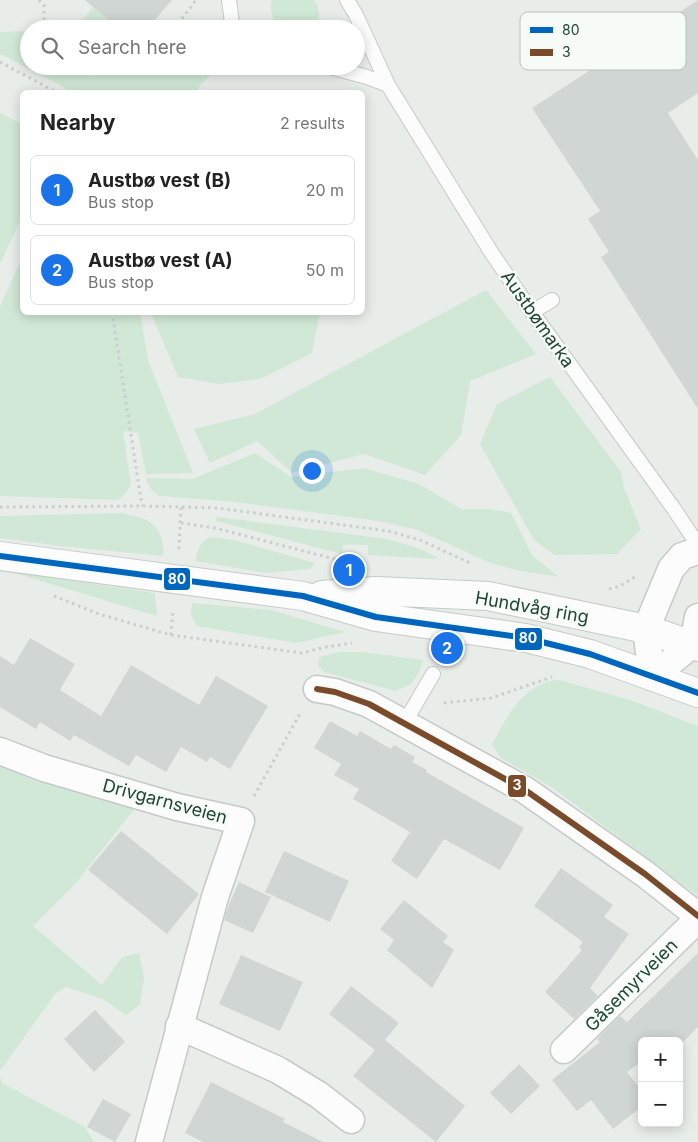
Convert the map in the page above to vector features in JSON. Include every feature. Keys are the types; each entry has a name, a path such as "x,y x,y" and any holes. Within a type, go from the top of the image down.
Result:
{"main road":[{"name":"Hundvåg ring","path":"0,556 303,596 376,617 526,638 590,654 698,693"},
{"name":"Hundvåg ring","path":"303,596 376,591 488,596 646,629 695,646"}],"street":[{"path":"698,551 682,556 671,569 646,629 652,677 695,646 698,617"},
{"name":"Gåsemyrveien","path":"318,689 336,692 369,704 410,713 525,790 637,869 698,918 564,1050"},
{"name":"Drivgarnsveien","path":"0,751 44,768 177,807 241,822 215,897 149,1142"},
{"path":"180,1026 278,1070 319,1095 351,1120"}],"lane":[{"path":"230,0 232,20"},
{"name":"Austbømarka","path":"347,0 358,20"},
{"name":"Austbømarka","path":"365,35 388,85 472,222 532,312 698,545"},
{"path":"360,75 388,85"},
{"path":"532,312 552,300"},
{"path":"410,713 433,674"}],"path":[{"path":"39,0 44,4 44,20"},
{"path":"181,20 196,0"},
{"path":"0,62 20,72"},
{"path":"26,75 53,90"},
{"path":"112,315 142,506"},
{"path":"0,507 142,506 217,508 388,531 420,540 473,564"},
{"path":"179,552 181,507"},
{"path":"181,523 215,528 350,562"},
{"path":"606,590 620,586 640,574"},
{"path":"54,596 99,614 171,635 174,608"},
{"path":"241,822 294,722 318,689 302,653"},
{"path":"410,713 439,704 472,702 491,698 558,674"}],"green space":[{"path":"272,0 314,0 319,15 318,20 274,20 271,6"},
{"path":"93,7 108,20 82,20"},
{"path":"20,31 20,64 0,54 0,32"},
{"path":"41,75 211,75 200,85 198,90 67,90"},
{"path":"0,113 20,123 20,221 0,264"},
{"path":"20,262 20,315 140,315 148,360 193,473 146,474 138,433 123,431 131,485 118,500 0,496 0,306"},
{"path":"486,290 536,354 470,381 461,435 425,475 364,454 292,473 257,441 210,463 194,429 255,414"},
{"path":"152,315 320,315 312,353 260,379 218,384 178,377"},
{"path":"550,377 621,472 624,488 641,529 617,554 555,555 534,540 480,444 497,404"},
{"path":"255,453 291,477 364,468 419,484 461,509 490,509 511,513 532,555 559,577 520,571 488,562 418,530 379,521 235,502 160,496 149,487 146,478 192,479"},
{"path":"123,513 152,523 161,536 163,556 0,538 0,516"},
{"path":"217,517 387,539 418,548 437,557 436,559 368,555 368,545 343,545 342,554 216,521"},
{"path":"210,537 234,540 315,563 310,569 266,573 196,561 200,547"},
{"path":"11,572 155,593 157,616"},
{"path":"192,603 271,610 345,632 296,643 197,626 191,614"},
{"path":"339,652 362,652 423,660 419,673 411,684 396,691 324,672 318,665 319,657"},
{"path":"559,680 630,700 698,726 698,896 553,788 501,758 492,745 510,712 526,694 546,682"},
{"path":"0,764 33,780 136,807 74,885 33,926 102,985 122,957 139,953 144,977 140,1005 126,1015 103,999 66,987 55,994 0,1071"},
{"path":"0,1077 2,1083 85,1127 94,1142 0,1142"}],"building":[{"path":"85,0 172,0 155,20 108,20"},
{"path":"698,0 698,93 668,113 698,160 698,409 601,257 609,252 588,219 600,211 532,108 590,70 686,70 686,12 680,12"},
{"path":"30,638 75,664 60,690 101,716 131,665 199,705 216,676 268,706 230,769 210,757 207,762 181,747 166,772 136,755 129,766 74,735 70,741 40,722 36,729 0,707 0,656 14,665"},
{"path":"330,721 357,736 360,731 391,749 394,745 415,757 412,762 427,770 426,772 524,828 500,870 444,839 417,879 391,861 410,832 353,799 359,789 334,775 341,764 314,748"},
{"path":"121,831 199,894 167,934 88,870"},
{"path":"284,851 349,881 330,922 265,892"},
{"path":"561,868 613,905 604,917 629,934 590,988 598,996 574,1019 545,992 582,950 579,947 583,942 534,906"},
{"path":"239,882 271,897 253,933 224,920"},
{"path":"404,900 448,936 443,942 454,950 432,988 387,950 394,940 380,929"},
{"path":"698,953 698,1027 683,1042 683,1037 674,1036 638,1037 638,1064 627,1072 638,1086 638,1109 613,1129 591,1100 577,1111 552,1080 600,1042 597,1039 620,1016 627,1022"},
{"path":"241,955 303,982 280,1031 219,1004"},
{"path":"351,986 399,1023 385,1040 465,1106 436,1142 353,1076 375,1050 329,1014"},
{"path":"95,1010 125,1042 94,1072 64,1039"},
{"path":"519,1064 540,1086 511,1114 490,1093"},
{"path":"211,1082 285,1119 283,1122 323,1142 203,1142 185,1133"},
{"path":"103,1099 131,1114 115,1142 87,1127"}],"transit line":[{"name":"80","path":"0,556 303,596 376,617 526,638 590,654 698,693"},
{"name":"3","path":"317,689 335,692 369,704 525,790 645,874 698,916"}],"place":[{"name":"Austbø vest (B)","path":"349,570"},
{"name":"Austbø vest (A)","path":"447,648"}]}
